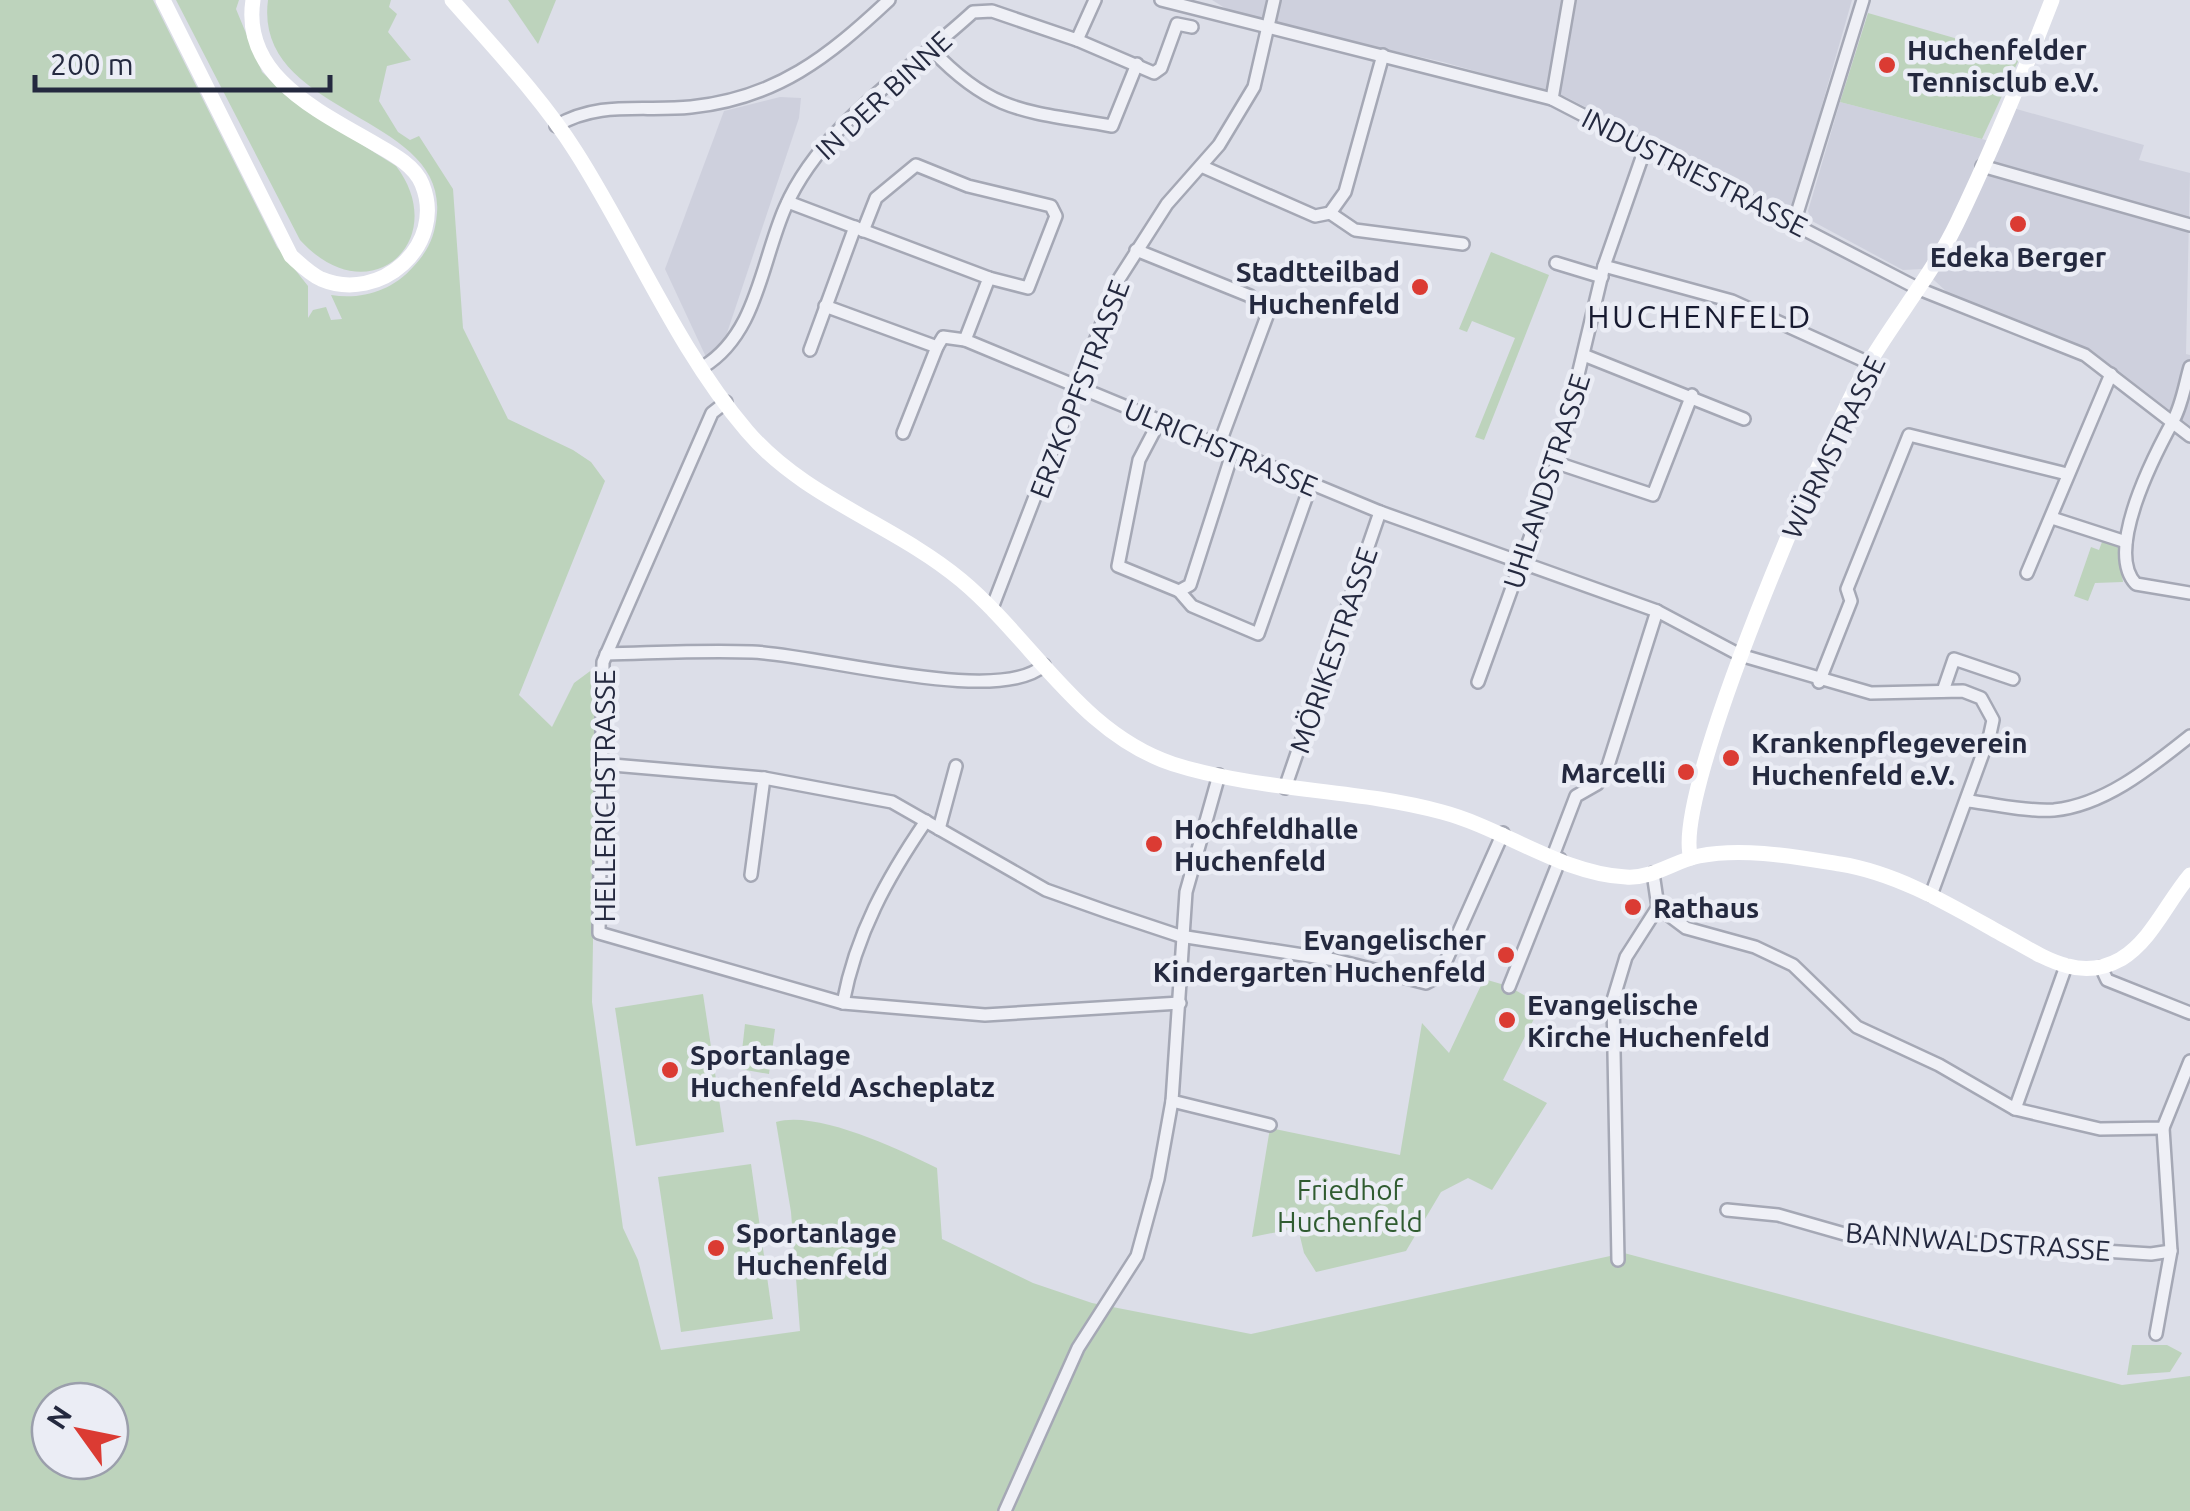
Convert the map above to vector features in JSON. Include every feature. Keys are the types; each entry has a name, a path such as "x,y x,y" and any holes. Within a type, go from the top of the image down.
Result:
{"main road":[{"path":"162,0 291,256 322,279 371,284 393,273 416,250 428,216 422,182 400,158 287,89 258,54 250,19 253,0"},
{"path":"452,0 556,126 610,208 703,367 771,457 799,479 956,576 992,608 1062,688 1109,730 1172,763 1285,788 1400,803 1502,832 1557,857 1617,876 1653,873 1691,858 1723,853 1836,864 1931,895 2066,966 2101,967 2138,946 2190,875"},
{"name":"WÜRMSTRASSE","path":"1691,858 1689,836 1740,655 1869,363 1957,224 2052,0"}],"street":[{"path":"556,126 601,108 689,108 736,100 832,54 889,0"},
{"path":"1096,0 1077,40 1154,73 1160,68 1176,24"},
{"name":"INDUSTRIESTRASSE","path":"1161,0 1552,99 1919,289 2086,354 2190,436"},
{"name":"ERZKOPFSTRASSE","path":"992,608 1119,280 1167,204 1202,166 1254,87 1274,0"},
{"path":"1552,99 1569,0"},
{"path":"1794,224 1863,0"},
{"name":"IN DER BINNE","path":"703,367 724,354 740,334 788,202 822,146 974,12 983,9 1077,40"},
{"path":"1163,20 1192,28"},
{"path":"932,50 976,92 1004,105 1112,126 1137,64"},
{"path":"1330,214 1345,192 1383,55"},
{"name":"UHLANDSTRASSE","path":"1478,682 1557,464 1586,356 1603,272 1646,146"},
{"path":"788,202 859,229 989,278 1028,288 1056,216 1051,206 968,186 916,164 876,198 859,229 825,306 810,350"},
{"path":"1202,166 1315,216 1330,214 1355,230 1463,244"},
{"path":"1982,166 2190,226"},
{"path":"1136,250 1250,296 1267,316 1219,446"},
{"path":"1556,262 1732,301 1869,363"},
{"path":"903,433 937,347 943,337 965,340 989,278"},
{"path":"825,306 937,347"},
{"name":"ULRICHSTRASSE","path":"965,340 1380,512 1657,610 1740,655 1820,682 1871,693 1943,691"},
{"path":"1586,356 1692,395 1744,419"},
{"path":"2190,368 2172,424 2135,507 2126,542 2133,581 2146,588 2190,593"},
{"path":"2027,573 2111,374"},
{"path":"1557,464 1653,495 1692,395"},
{"name":"HELLERICHSTRASSE","path":"726,402 712,413 606,654 599,933 844,1003 985,1014 1180,1003"},
{"path":"1160,420 1139,460 1118,566 1179,591 1192,606 1258,634 1311,484"},
{"path":"1820,682 1851,600 1847,589 1910,435 2067,474"},
{"path":"1179,591 1190,585 1233,452"},
{"name":"MÖRIKESTRASSE","path":"1285,788 1380,512"},
{"path":"2052,518 2126,542"},
{"path":"1510,987 1576,796 1596,784 1607,769 1657,610"},
{"path":"606,654 754,652 971,683 1022,679 1044,665"},
{"path":"1931,895 1968,802 1993,720 1981,698 1943,691 1954,659 2013,678"},
{"path":"1968,802 2051,810 2086,804 2117,788 2190,736"},
{"path":"601,764 764,778 892,802 1046,890 1180,936 1335,960 1426,983 1437,977 1445,963 1502,832"},
{"path":"940,828 956,766"},
{"path":"1005,1511 1078,1348 1137,1256 1158,1179 1172,1101 1180,1003 1180,936 1186,892 1219,775"},
{"path":"751,875 764,778"},
{"path":"844,1003 850,965 868,919 926,821"},
{"path":"1618,1260 1618,1130 1612,1012 1626,957 1658,907 1653,873"},
{"path":"1658,907 1686,928 1755,947 1794,965 1857,1027 1939,1065 2015,1110 2100,1130 2163,1128"},
{"path":"2015,1110 2066,966"},
{"path":"2101,967 2107,980 2190,1013"},
{"path":"2156,1334 2171,1251 2163,1128 2190,1062"},
{"path":"1172,1101 1270,1124"},
{"name":"BANNWALDSTRASSE","path":"1727,1210 1778,1215 1848,1235 2151,1254 2171,1251"}],"shaded area":[{"path":"1212,0 1852,0 1791,213 1566,97 1443,62 1238,16"},
{"path":"780,97 801,98 799,118 724,342 706,357 665,269 724,111"},
{"path":"1840,102 1997,143 2013,108 2144,145 2139,160 2190,173 2186,354 2190,355 2190,426 2090,349 1948,293 1922,269 1903,270 1812,221 1808,211"}],"green space":[{"path":"0,0 153,0 277,247 308,286 308,318 313,310 326,307 331,320 342,319 331,295 365,295 386,288 423,255 433,236 437,213 431,180 412,154 317,92 289,68 271,38 268,0 391,0 389,7 397,14 388,32 411,60 387,66 379,101 398,132 410,140 419,136 453,189 463,328 508,419 573,450 591,462 605,481 519,695 552,727 574,683 597,666 597,684 591,685 592,695 597,696 592,1002 623,1228 638,1260 661,1350 800,1331 791,1212 776,1122 813,1121 857,1133 937,1168 942,1239 1033,1283 1092,1303 1251,1334 1624,1253 2122,1385 2190,1376 2190,1511 0,1511"},
{"path":"176,0 239,0 236,9 262,72 291,100 396,166 411,193 414,219 409,242 395,259 376,270 352,271 327,262 300,240"},
{"path":"508,0 556,0 538,44"},
{"path":"1868,13 2020,57 1982,139 1840,102"},
{"path":"1491,252 1549,275 1484,440 1475,437 1515,338 1472,321 1467,332 1459,329"},
{"path":"2102,542 2118,547 2123,582 2095,583 2088,601 2074,596 2091,547 2099,550"},
{"name":"Friedhof Huchenfeld","path":"1484,979 1508,986 1541,1005 1503,1080 1547,1103 1492,1190 1468,1178 1441,1192 1406,1251 1316,1272 1304,1253 1298,1228 1252,1237 1270,1128 1400,1155 1422,1023 1449,1053"},
{"name":"Sportanlage Huchenfeld Ascheplatz","path":"703,994 724,1132 636,1146 615,1008"},
{"path":"745,1024 775,1029 769,1074 740,1069"},
{"name":"Sportanlage Huchenfeld","path":"751,1164 773,1319 681,1332 658,1177"},
{"path":"2132,1345 2167,1345 2182,1353 2170,1372 2127,1375"}],"place":[{"name":"Huchenfelder Tennisclub e.V.","path":"1887,65"},
{"name":"Edeka Berger","path":"2018,224"},
{"name":"Stadtteilbad Huchenfeld","path":"1420,287"},
{"name":"Krankenpflegeverein Huchenfeld e.V.","path":"1731,758"},
{"name":"Marcelli","path":"1686,772"},
{"name":"Hochfeldhalle Huchenfeld","path":"1154,844"},
{"name":"Rathaus","path":"1633,907"},
{"name":"Evangelischer Kindergarten Huchenfeld","path":"1506,955"},
{"name":"Evangelische Kirche Huchenfeld","path":"1507,1020"},
{"name":"Sportanlage Huchenfeld Ascheplatz","path":"670,1070"},
{"name":"Sportanlage Huchenfeld","path":"716,1248"}],"district":[{"name":"HUCHENFELD","path":"1700,316"}]}
